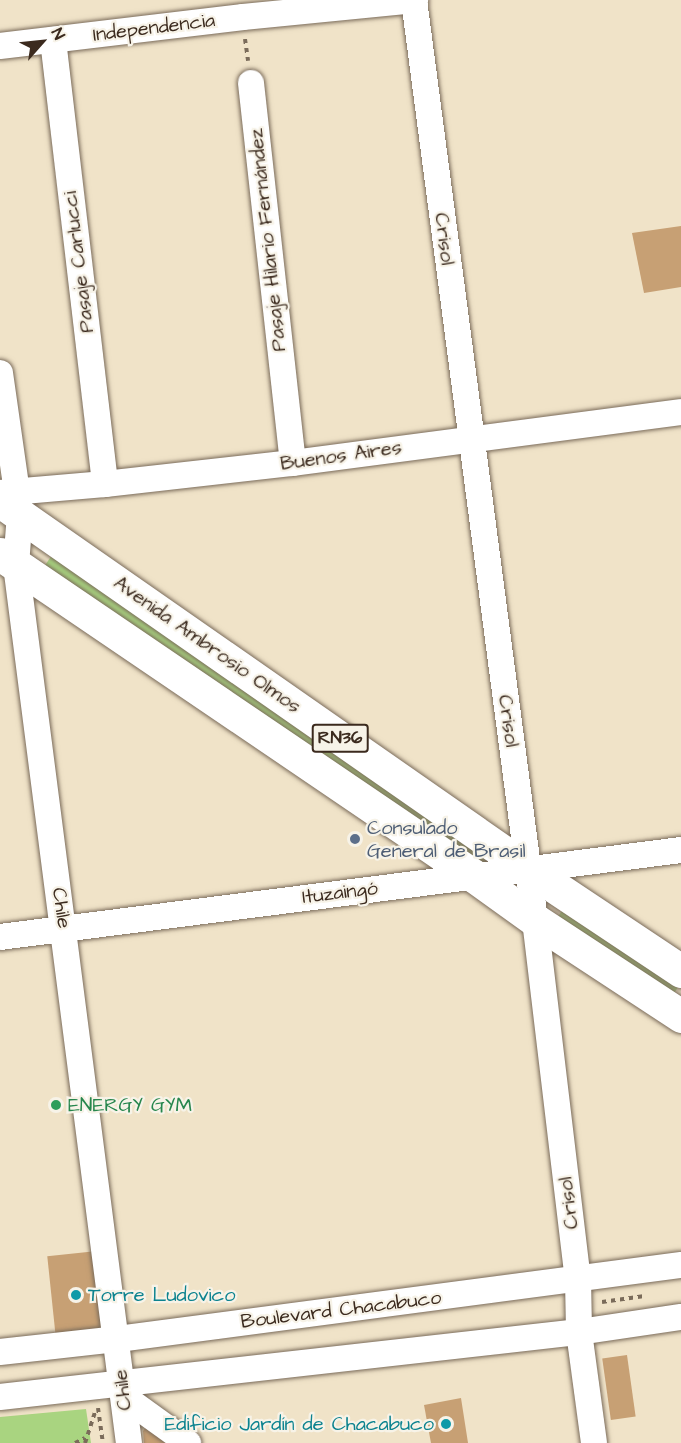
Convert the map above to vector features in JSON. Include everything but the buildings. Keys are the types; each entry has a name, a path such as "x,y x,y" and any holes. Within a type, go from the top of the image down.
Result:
{"main road":[{"name":"Avenida Ambrosio Olmos","path":"9,500 528,869 681,971"},
{"name":"Avenida Ambrosio Olmos","path":"8,559 474,876 535,920 681,1016"}],"street":[{"name":"Independencia","path":"0,46 243,17 414,0"},
{"name":"Crisol","path":"414,0 535,920 578,1279 579,1332 594,1443"},
{"name":"Pasaje Carlucci","path":"53,40 105,484"},
{"name":"Pasaje Hilario Fernández","path":"251,83 292,463"},
{"name":"Chile","path":"0,373 9,500 8,559 64,928 118,1339 129,1443"},
{"name":"Buenos Aires","path":"9,500 105,484 292,463 681,412"},
{"name":"Ituzaingó","path":"0,937 681,850"},
{"name":"Boulevard Chacabuco","path":"0,1352 118,1339 681,1265"},
{"path":"0,1397 123,1389 579,1332 681,1317"},
{"path":"123,1389 188,1443"}],"path":[{"path":"243,17 251,83"},
{"path":"98,1405 103,1443"},
{"path":"75,1443 85,1438 85,1443"}],"green space":[{"path":"52,555 495,854 486,867 43,568"},
{"path":"565,906 681,981 670,999 554,924"},
{"path":"86,1409 91,1443 0,1443 0,1417"}],"place":[{"name":"Consulado General de Brasil","path":"355,839"},
{"name":"ENERGY GYM","path":"56,1105"},
{"name":"Torre Ludovico","path":"76,1295"},
{"name":"Edificio Jardín de Chacabuco","path":"446,1424"}]}
